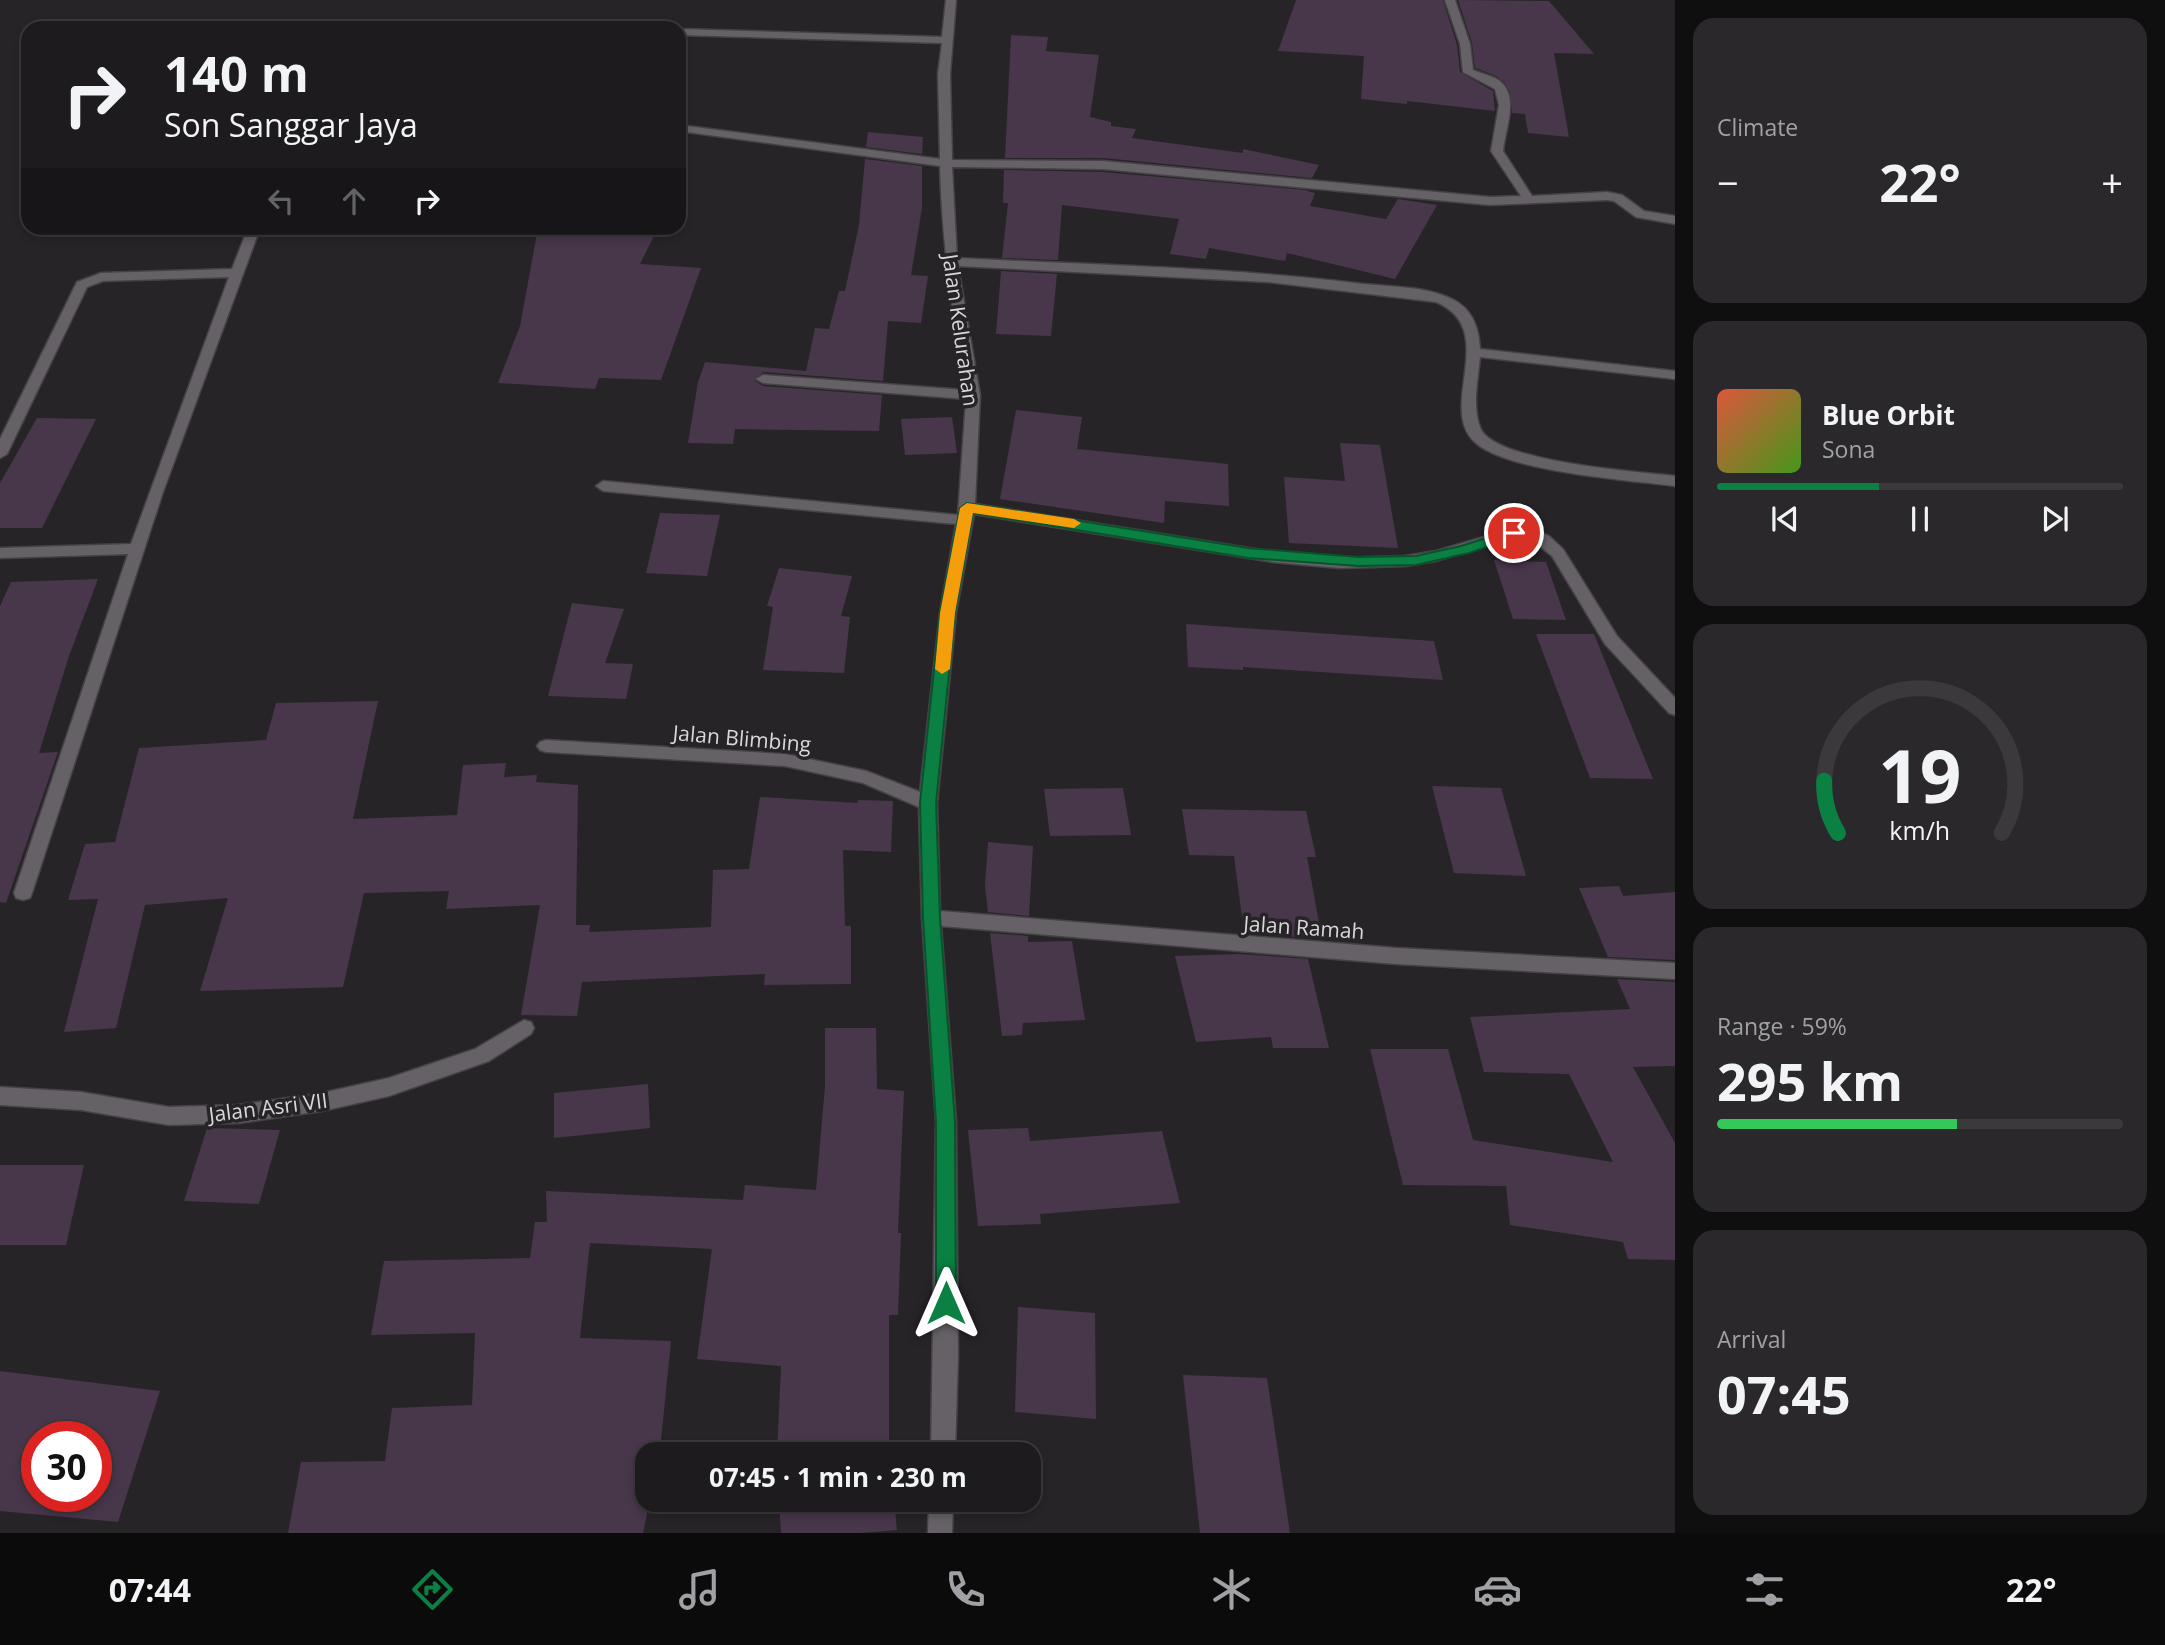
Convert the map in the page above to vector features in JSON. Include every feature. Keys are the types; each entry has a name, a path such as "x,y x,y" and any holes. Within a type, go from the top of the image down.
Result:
{"street":[{"name":"Jalan Kelurahan","path":"943,1442 946,1122 932,918 928,803 948,613 966,514 974,395 951,262 945,163 944,74 951,0"},
{"path":"1450,0 1465,44 1468,72 1492,80 1503,93 1497,151 1530,201"},
{"path":"686,32 948,40"},
{"path":"686,129 945,163 1103,165 1490,201 1607,196 1618,198 1640,214 1675,220"},
{"path":"23,893 137,549 251,235"},
{"path":"951,262 1132,272 1208,272 1300,279 1435,297 1459,309 1471,324 1471,419 1478,439 1501,453 1535,461 1675,481"},
{"path":"0,454 82,285 101,277 235,274"},
{"path":"1473,352 1675,375"},
{"path":"763,379 974,395"},
{"path":"603,486 966,514 1294,558 1358,562 1416,560 1464,550 1514,533 1535,534 1548,542 1558,554 1611,639 1675,709"},
{"path":"0,553 137,549"},
{"name":"Jalan Blimbing","path":"546,746 785,760 866,777 928,803"},
{"name":"Jalan Ramah","path":"932,918 1240,945 1539,966 1675,971"},
{"name":"Jalan Asri VII","path":"0,1096 81,1101 169,1116 238,1114 322,1102 389,1087 482,1055 524,1028"},
{"path":"940,1533 941,1512"}],"building":[{"path":"1296,0 1443,0 1457,45 1460,72 1493,91 1495,111 1407,101 1407,104 1361,99 1364,56 1278,51"},
{"path":"1458,0 1549,1 1594,54 1554,53 1569,137 1528,133 1525,114 1512,113 1510,92 1505,83 1496,76 1475,68 1472,43"},
{"path":"1011,35 1048,37 1046,51 1099,55 1090,117 1111,122 1111,126 1136,129 1132,138 1243,153 1243,149 1319,165 1312,178 1103,158 1005,158"},
{"path":"868,132 923,137 922,154 866,147"},
{"path":"865,159 922,166 922,208 911,275 928,276 921,323 888,321 883,381 763,372 754,380 763,386 882,395 879,431 735,429 733,444 688,443 698,382 705,362 806,371 815,328 829,329 839,291 845,291 859,225"},
{"path":"1004,170 1103,172 1305,190 1315,193 1310,206 1386,219 1398,199 1437,205 1395,279 1287,253 1285,261 1209,248 1206,259 1170,254 1179,219 1062,205 1058,260 1002,258 1008,203 1003,203"},
{"path":"537,235 654,235 640,264 701,268 661,380 599,378 595,389 498,383 520,326"},
{"path":"1001,271 1057,274 1051,336 996,334"},
{"path":"1016,410 1082,417 1077,449 1228,464 1229,506 1165,501 1164,523 1000,499"},
{"path":"952,417 957,453 905,455 901,419"},
{"path":"37,418 96,419 42,528 0,528 0,483"},
{"path":"1340,443 1380,445 1398,548 1289,543 1284,477 1345,481"},
{"path":"660,513 720,515 707,576 646,573"},
{"path":"1494,560 1546,562 1566,620 1513,619"},
{"path":"779,568 852,576 841,616 850,617 844,673 763,670 773,607 767,606"},
{"path":"98,579 69,656 39,753 58,752 6,903 0,902 0,606 11,582"},
{"path":"572,603 624,609 605,663 633,664 626,699 548,696"},
{"path":"1186,624 1434,641 1443,680 1243,667 1243,670 1188,667"},
{"path":"1536,634 1594,634 1653,779 1590,778"},
{"path":"378,701 353,819 457,815 463,765 506,763 504,777 537,775 536,782 578,785 576,925 590,925 589,932 711,927 713,870 749,869 760,797 857,803 858,800 893,801 891,852 843,850 845,926 851,926 851,984 764,985 765,974 582,982 577,1016 521,1015 540,905 446,909 449,891 364,893 343,987 200,991 228,898 145,905 116,1028 64,1032 98,899 68,900 85,844 115,842 139,748 266,740 276,703"},
{"path":"1432,786 1501,788 1526,876 1454,873"},
{"path":"1123,788 1131,835 1050,836 1044,789"},
{"path":"1182,809 1306,811 1316,857 1307,857 1322,939 1244,933 1234,856 1189,855"},
{"path":"988,842 1033,846 1029,916 988,912 985,886"},
{"path":"1619,886 1623,896 1675,892 1675,960 1608,957 1579,888"},
{"path":"990,933 1028,936 1028,942 1072,941 1085,1020 1023,1023 1022,1035 1002,1036"},
{"path":"1240,954 1308,959 1329,1048 1273,1048 1271,1037 1196,1042 1175,956"},
{"path":"1617,979 1675,982 1675,1066 1633,1067 1675,1143 1675,1260 1628,1259 1623,1242 1510,1225 1506,1186 1403,1185 1370,1049 1448,1049 1473,1140 1613,1162 1569,1074 1484,1072 1470,1017 1630,1009"},
{"path":"825,1028 876,1028 877,1089 904,1091 898,1233 901,1233 898,1315 889,1315 889,1442 778,1442 781,1366 697,1359 712,1249 590,1243 580,1338 671,1341 661,1442 635,1442 635,1512 647,1512 643,1533 288,1533 301,1462 385,1461 392,1408 472,1405 475,1333 371,1335 384,1261 530,1258 535,1222 547,1222 546,1191 743,1200 745,1185 816,1190 825,1086"},
{"path":"648,1084 650,1128 554,1138 554,1093"},
{"path":"207,1128 280,1130 259,1204 184,1201"},
{"path":"1028,1128 1030,1141 1162,1131 1180,1203 1040,1214 1041,1224 978,1226 968,1130"},
{"path":"0,1165 84,1165 66,1245 0,1245"},
{"path":"1018,1307 1095,1313 1096,1419 1015,1412"},
{"path":"0,1371 160,1391 118,1522 0,1511"},
{"path":"1183,1375 1267,1378 1290,1533 1200,1533"},
{"path":"780,1512 895,1512 897,1530 781,1533"}],"slow traffic":[{"path":"942,669 948,613 967,508 1074,523"}],"route":[{"path":"946,1303 946,1122 932,918 928,803 948,613 967,508 1248,553 1358,562 1416,560 1464,550 1514,533"}]}
